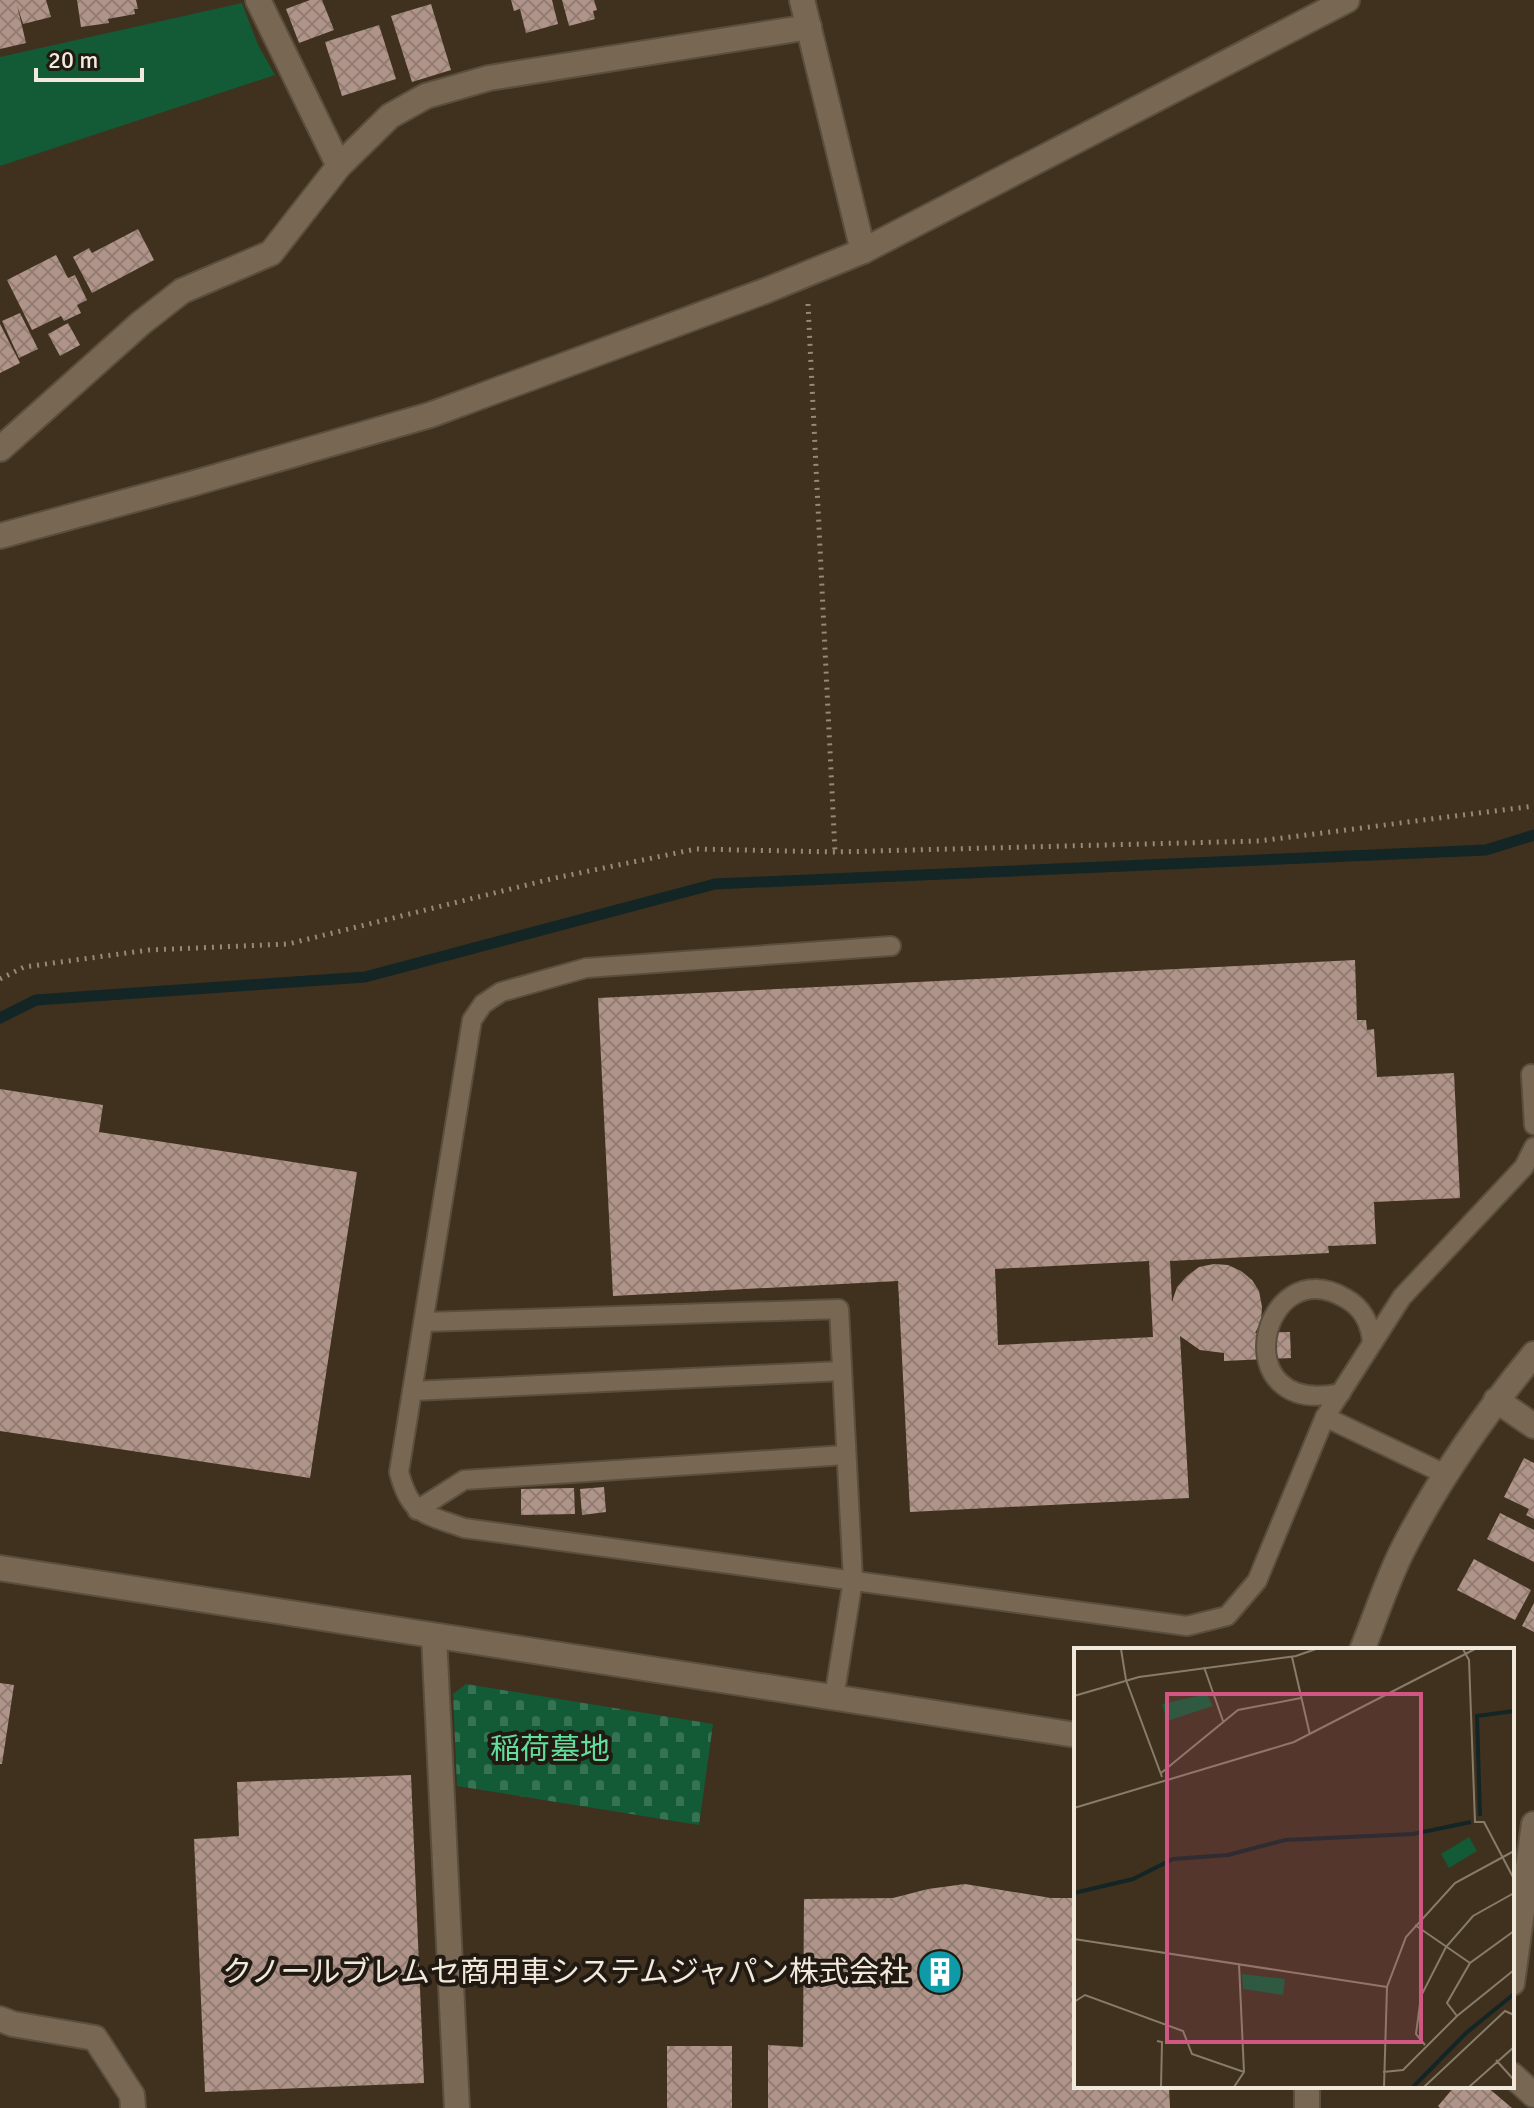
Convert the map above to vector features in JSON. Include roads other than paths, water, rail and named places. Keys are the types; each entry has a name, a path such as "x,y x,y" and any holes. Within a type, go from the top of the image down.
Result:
{"street":[{"path":"258,0 339,166"},
{"path":"802,0 863,251"},
{"path":"0,536 430,415 806,275 863,251 1347,0"},
{"path":"0,449 141,323 182,291 271,253 339,166 390,116 426,96 489,78 809,27"},
{"path":"1363,1648 1401,1554 1445,1474 1496,1400 1534,1354"},
{"path":"1496,1400 1534,1426"},
{"path":"0,1568 1074,1735"},
{"path":"434,1636 457,2108"},
{"path":"1514,1969 1534,1824"},
{"path":"0,2019 95,2038 132,2095 133,2108"},
{"path":"1514,2077 1534,2095"}],"lane":[{"path":"891,946 586,968 501,992 483,1004 472,1020 399,1472 404,1492 417,1510 464,1528 1187,1626 1227,1616 1257,1581 1325,1417 1402,1297 1524,1167 1534,1147"},
{"path":"1531,1074 1534,1125"},
{"path":"1341,1393 1320,1398 1301,1395 1286,1387 1274,1375 1264,1344 1267,1327 1275,1312 1286,1300 1301,1293 1318,1290 1336,1293 1353,1302 1365,1316 1372,1343"},
{"path":"425,1322 839,1309 853,1580 834,1698"},
{"path":"412,1391 842,1371"},
{"path":"1325,1417 1445,1474"},
{"path":"417,1510 464,1480 845,1455"}],"waterway":[{"path":"0,1018 36,1000 365,977 715,884 1486,850 1534,835"}],"place":[{"name":"クノールブレムセ商用車システムジャパン株式会社","path":"940,1972"}],"park label":[{"name":"稲荷墓地","path":"550,1749"}]}
